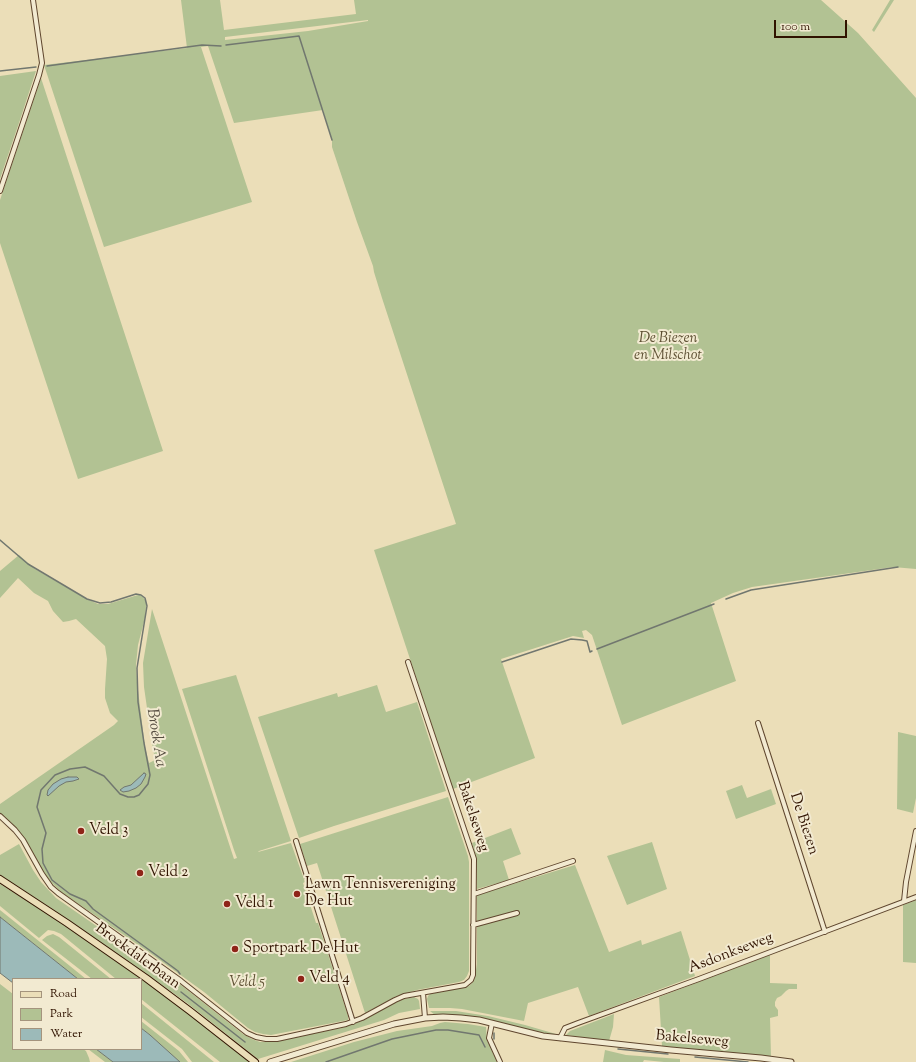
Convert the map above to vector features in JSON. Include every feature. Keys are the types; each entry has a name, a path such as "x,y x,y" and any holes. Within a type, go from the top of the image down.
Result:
{"main road":[{"name":"Broekdalerbaan","path":"0,879 146,978 255,1062"}],"street":[{"path":"0,191 42,63 33,0"},
{"name":"Bakelseweg","path":"0,816 23,840 51,887 181,981 247,1033 256,1037 277,1039 353,1022 400,998 465,985 471,980 473,975 474,859 408,662"},
{"name":"De Biezen","path":"758,723 825,932"},
{"path":"904,901 906,882 916,831"},
{"path":"296,841 353,1022"},
{"path":"474,894 573,861"},
{"name":"Asdonkseweg","path":"560,1038 564,1029 572,1025 916,897"},
{"path":"473,925 517,913"},
{"path":"423,993 425,1018"},
{"name":"Bakelseweg","path":"270,1062 394,1024 425,1018 452,1017 492,1023 543,1036 791,1062"},
{"path":"492,1023 489,1038 500,1062"}],"green space":[{"name":"De Biezen en Milschot","path":"181,0 220,0 224,30 356,14 354,0 821,0 858,33 916,98 916,569 893,567 752,587 733,593 711,603 736,681 622,725 592,635 586,630 582,631 584,638 573,636 501,659 535,758 453,789 374,550 456,524 382,298 373,266 332,147 332,140 323,110 234,123 208,46 201,47 252,202 104,247 44,65 187,48","holes":["368,21 308,31 225,40 225,37"]},
{"path":"890,0 894,0 874,32 872,30"},
{"path":"36,71 20,120 0,179 0,76"},
{"path":"41,78 163,451 78,479 0,243 0,200"},
{"name":"Veld 5","path":"19,555 35,569 98,604 108,604 138,595 143,597 146,601 145,618 138,645 136,665 145,747 149,763 155,760 144,687 143,663 152,609 234,859 237,858 182,689 236,675 291,841 258,852 291,843 305,882 303,883 316,923 318,923 348,1020 271,1035 255,1032 248,1028 204,992 61,892 48,879 18,831 0,814 0,804 118,721 110,713 105,698 107,659 105,646 76,619 63,622 53,611 48,601 34,593 18,578 0,598 0,571"},
{"path":"377,685 386,712 417,702 446,791 299,838 258,717 337,693 338,697"},
{"path":"898,732 916,736 916,798 913,813 897,809"},
{"path":"742,785 747,798 771,789 776,804 736,819 726,791"},
{"path":"448,797 469,862 469,971 464,980 397,996 365,1013 317,863 307,866 300,844"},
{"path":"511,828 521,854 503,861 509,880 477,889 477,860 472,843"},
{"path":"652,842 667,889 627,905 607,856"},
{"path":"19,844 41,882 56,898 176,981 243,1034 252,1039 260,1042 270,1042 342,1028 364,1020 394,1003 414,997 419,1001 420,1009 399,1013 384,1020 258,1059 187,1003 144,972 0,875 0,855"},
{"path":"575,865 609,952 641,940 642,945 681,931 695,976 589,1016 578,987 528,1003 524,1021 462,1009 429,1008 427,999 430,994 469,986 473,982 477,964 477,895"},
{"path":"0,884 50,915 140,978 115,978 61,934 48,930 39,938 0,906"},
{"path":"916,900 916,963 903,962 903,905"},
{"path":"0,910 85,978 77,978 0,917"},
{"path":"53,934 59,937 110,978 91,978 42,940"},
{"path":"770,955 770,983 797,984 797,989 789,989 777,998 775,1002 775,1006 778,1010 778,1016 770,1018 771,1057 662,1046 659,997"},
{"path":"142,979 250,1061 220,1062 142,1000"},
{"path":"0,984 12,993 12,1050 84,1050 90,1062 0,1062"},
{"path":"142,1004 214,1062 192,1062 182,1049 142,1018"},
{"path":"430,1011 456,1011 488,1016 556,1034 540,1032 475,1017 435,1015"},
{"path":"614,1014 613,1027 609,1041 566,1035 570,1031"},
{"path":"142,1022 179,1051 188,1062 180,1062 142,1029"},
{"path":"445,1022 486,1027 487,1040 497,1062 291,1062 354,1042 397,1031 432,1026"},
{"path":"89,1050 97,1050 113,1062 105,1062"},
{"path":"605,1050 626,1055 680,1059 680,1062 644,1060 643,1062 603,1062"}],"water":[{"path":"144,773 146,774 145,777 141,784 136,788 123,792 120,790 131,785"},
{"path":"68,777 77,777 79,779 66,782 48,796 47,795 48,790 53,784"},
{"path":"0,917 77,978 12,978 12,982 0,973"},
{"path":"142,1029 180,1062 113,1062 97,1050 142,1050"}],"waterway":[{"path":"226,45 299,36 332,140"},
{"path":"47,66 202,45 221,46"},
{"path":"0,71 36,67"},
{"name":"Broek Aa","path":"0,540 28,564 87,599 100,603 111,602 136,594 145,598 147,606 137,668 138,702 150,775 148,784 139,795 128,797 120,794 104,776 85,767 70,769 55,775 41,790 37,807 46,833 42,849 43,863 52,880 70,894 86,901 93,909 174,968 180,974"},
{"path":"726,599 751,590 898,567"},
{"path":"597,649 714,604"},
{"path":"502,662 571,639 587,641 590,652 592,651"},
{"path":"181,992 245,1042"},
{"path":"326,1062 392,1039 436,1030 448,1030 479,1035 485,1047"},
{"path":"494,1033 494,1039"},
{"path":"618,1049 668,1054"},
{"path":"695,1057 748,1062"}],"place":[{"name":"Veld 3","path":"81,831"},
{"name":"Veld 2","path":"140,873"},
{"name":"Lawn Tennisvereniging De Hut","path":"297,894"},
{"name":"Veld 1","path":"227,904"},
{"name":"Sportpark De Hut","path":"235,949"},
{"name":"Veld 4","path":"301,979"}]}
